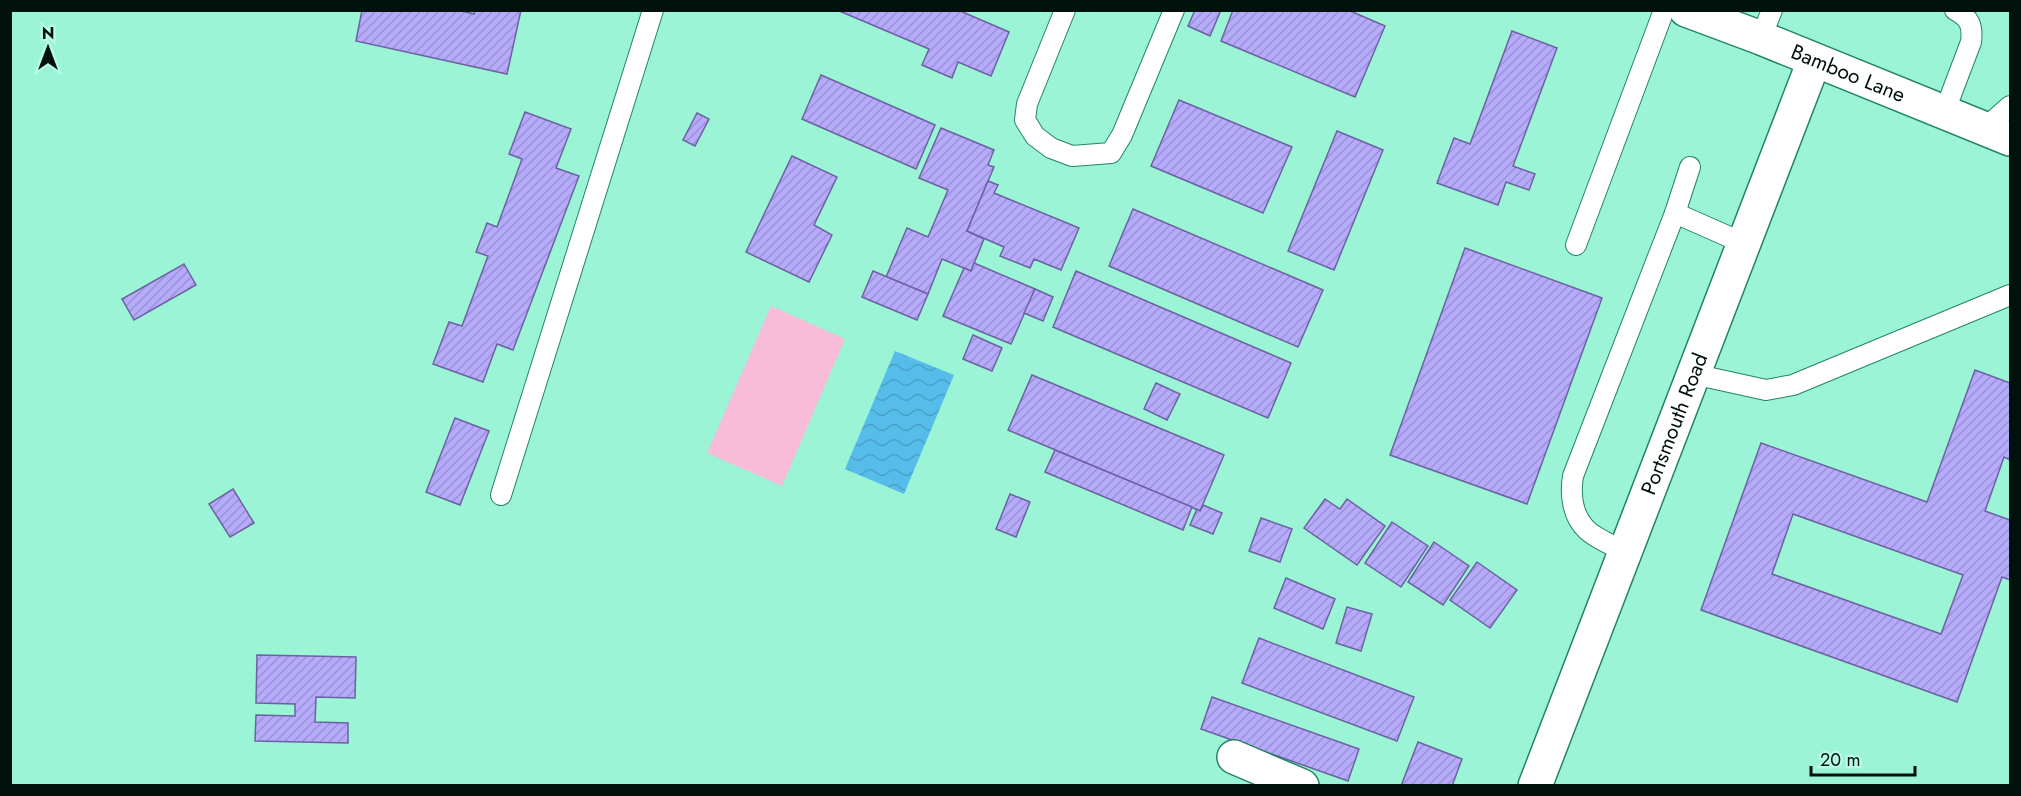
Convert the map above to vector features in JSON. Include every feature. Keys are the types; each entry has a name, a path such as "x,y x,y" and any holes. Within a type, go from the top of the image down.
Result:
{"street":[{"name":"Bamboo Lane","path":"1686,10 1767,24 1814,61 1997,134"},
{"name":"Portsmouth Road","path":"1535,786 1814,61"},
{"path":"1234,757 1302,786"}],"lane":[{"path":"501,495 653,10"},
{"path":"1065,10 1027,104 1025,120 1035,136 1051,148 1072,156 1092,156 1111,153 1122,135 1174,10"},
{"path":"1576,245 1664,10"},
{"path":"1944,113 1971,42 1972,31 1965,16 1955,10"},
{"path":"1997,134 2010,106"},
{"path":"1625,552 1587,530 1575,510 1570,494 1573,476 1675,213 1690,167"},
{"path":"1675,213 1743,243"},
{"path":"1693,374 1766,390 1792,385 2010,296"}],"shaded area":[{"path":"771,306 845,339 782,486 707,453"}],"water":[{"path":"895,351 954,375 904,494 845,469"}],"building":[{"path":"362,10 458,10 474,14 475,10 521,10 507,74 356,41"},
{"path":"837,10 958,10 1009,32 991,76 958,62 952,78 922,65 929,49"},
{"path":"1195,10 1221,10 1210,36 1188,26"},
{"path":"1233,10 1348,10 1385,26 1355,97 1221,41"},
{"path":"1512,31 1557,48 1513,166 1535,174 1529,190 1506,182 1498,205 1437,183 1454,138 1470,144"},
{"path":"821,75 935,125 916,169 802,119"},
{"path":"1179,100 1292,147 1263,213 1151,166"},
{"path":"525,112 571,129 556,168 579,176 513,350 497,344 483,382 433,364 449,322 462,326 488,256 476,252 487,223 497,227 522,159 509,154"},
{"path":"697,113 709,119 695,146 683,140"},
{"path":"941,128 994,150 988,165 994,167 967,231 984,239 971,271 942,259 928,294 886,277 907,228 928,237 948,190 919,178"},
{"path":"1337,131 1383,150 1334,270 1288,251"},
{"path":"792,156 837,177 814,225 832,235 809,282 746,252"},
{"path":"988,181 998,185 994,193 1079,228 1061,270 1034,259 1030,268 1000,256 1004,247 967,231"},
{"path":"1133,209 1323,290 1298,347 1109,266"},
{"path":"1465,248 1602,298 1527,504 1390,455"},
{"path":"974,263 1035,289 1011,344 943,316 964,268 971,271"},
{"path":"184,264 196,285 134,320 122,299"},
{"path":"873,271 928,294 917,320 862,297"},
{"path":"1076,271 1291,363 1268,418 1053,327"},
{"path":"1035,289 1053,297 1043,321 1024,313"},
{"path":"973,335 1002,348 992,371 963,359"},
{"path":"1975,370 2010,383 2010,460 2004,457 1985,511 2010,520 2010,580 2002,577 1957,702 1701,610 1761,443 1927,502","holes":["1793,514 1963,575 1941,634 1772,574"]},
{"path":"1032,375 1224,455 1200,511 1008,430"},
{"path":"1156,383 1180,394 1167,420 1144,409"},
{"path":"455,418 489,431 460,505 426,492"},
{"path":"1055,450 1192,507 1183,530 1045,472"},
{"path":"233,489 254,523 230,537 209,504"},
{"path":"1010,494 1030,502 1016,537 996,529"},
{"path":"1325,499 1340,509 1347,499 1385,526 1357,565 1304,528"},
{"path":"1203,505 1222,513 1213,534 1190,525 1197,509 1200,511"},
{"path":"1261,518 1292,529 1280,562 1249,551"},
{"path":"1392,522 1428,546 1401,587 1365,563"},
{"path":"1434,542 1469,566 1443,605 1408,582"},
{"path":"1477,562 1517,590 1490,628 1450,600"},
{"path":"1286,578 1335,599 1323,629 1274,608"},
{"path":"1347,607 1372,614 1361,651 1336,643"},
{"path":"1259,638 1414,697 1397,741 1242,683"},
{"path":"257,655 356,657 355,698 316,697 315,722 348,723 348,743 255,741 256,715 295,716 295,704 256,703"},
{"path":"1212,697 1359,749 1348,781 1201,729"},
{"path":"1418,742 1462,759 1452,786 1401,786"}]}
